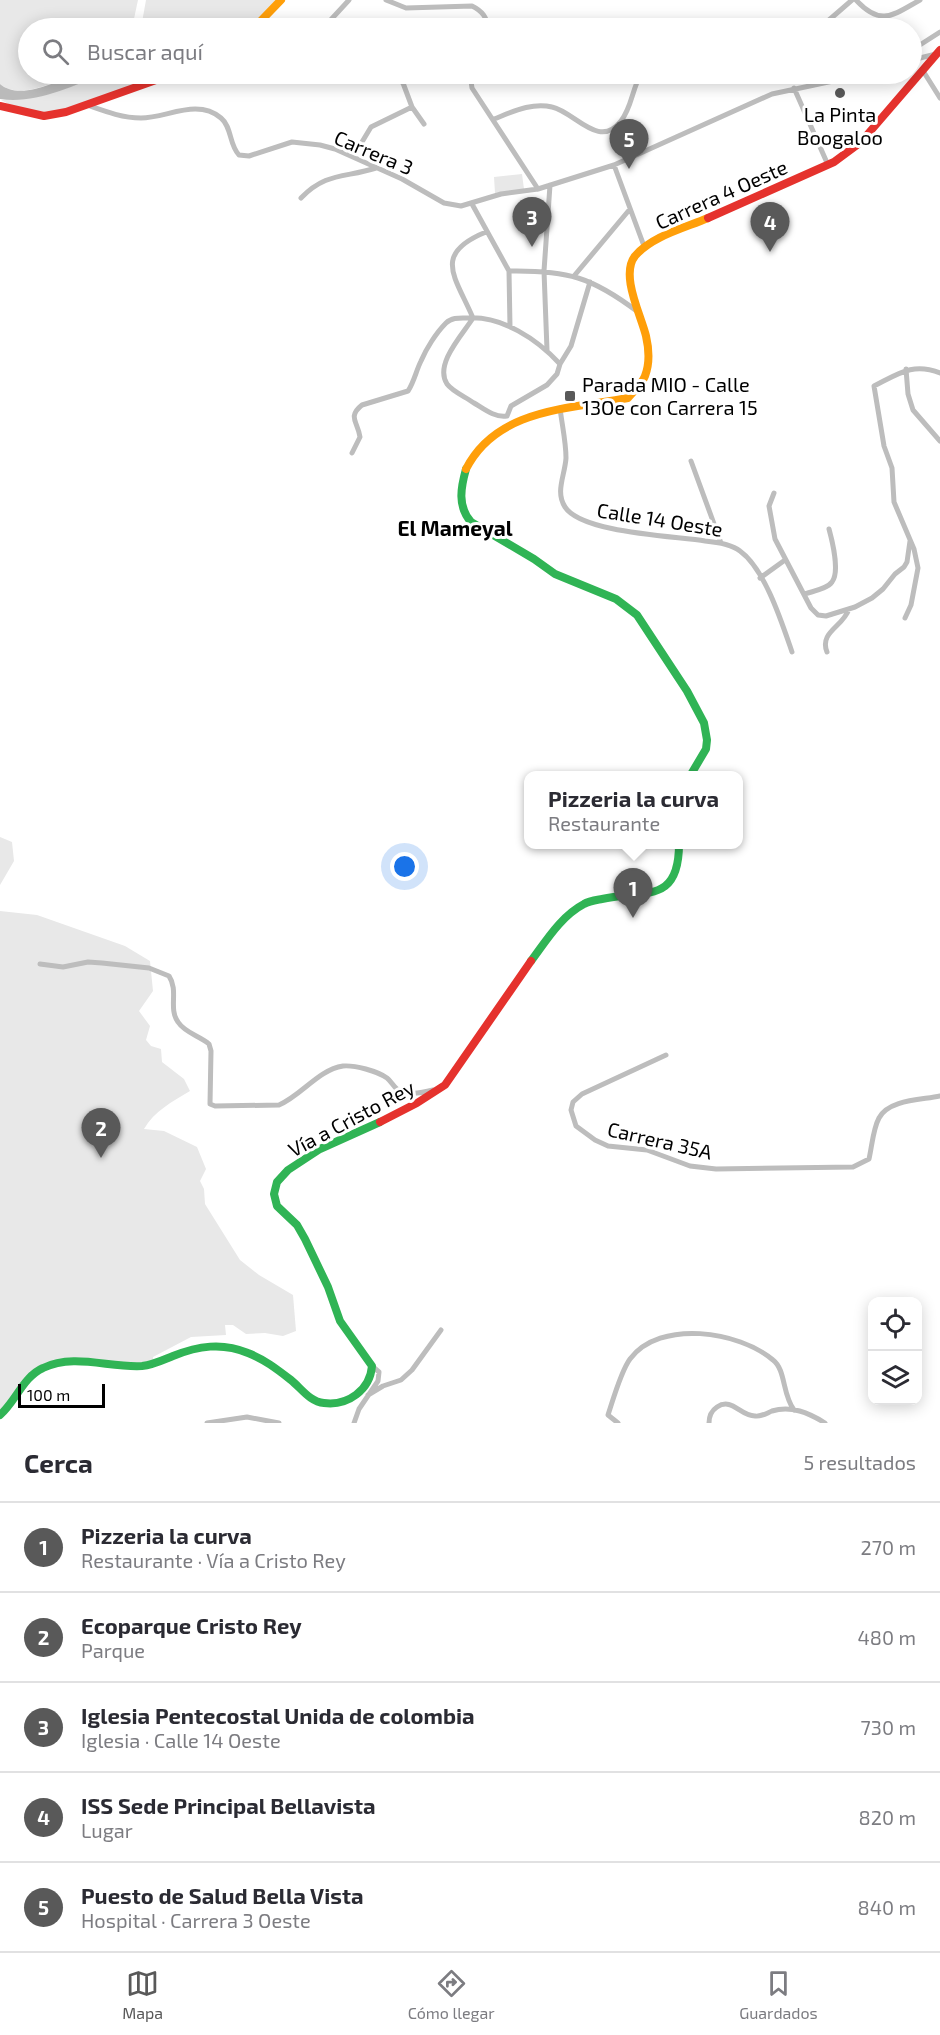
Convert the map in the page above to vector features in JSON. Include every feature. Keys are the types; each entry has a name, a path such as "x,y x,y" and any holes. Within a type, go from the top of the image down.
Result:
{"street":[{"path":"264,18 281,0"},
{"path":"332,18 349,0"},
{"path":"386,0 406,8 472,6 482,12 486,18"},
{"path":"832,18 854,0 874,14 889,16 920,0"},
{"path":"903,10 910,0"},
{"path":"922,44 940,32"},
{"path":"922,57 938,52"},
{"name":"Carrera 4 Oeste","path":"922,71 938,52"},
{"path":"925,74 940,98"},
{"path":"0,106 44,116 66,112 142,84"},
{"path":"403,84 412,107 424,124"},
{"path":"471,84 538,189"},
{"path":"494,119 530,106 541,105 564,111 591,130 608,130 618,125 625,115 635,84"},
{"path":"510,327 509,271 471,204 501,194 538,189 614,165 751,102 815,84"},
{"name":"Carrera 4 Oeste","path":"644,246 828,165 852,151 911,84"},
{"path":"794,88 828,165"},
{"name":"Carrera 3","path":"87,105 111,113 141,118 190,108 205,110 222,119 235,151 243,156 281,145 302,142 320,145 409,182 451,205 471,204"},
{"path":"352,157 371,127 412,107"},
{"path":"614,165 644,246 630,262 629,268 638,312 647,340 650,365 647,374 628,398 560,408 514,425 491,438 471,456 461,491 461,508 465,516 487,533 555,574 616,599 638,615 704,723 707,745 693,771"},
{"path":"301,198 317,183 332,178 356,175 376,168"},
{"path":"547,350 544,271 550,185"},
{"path":"574,276 630,209"},
{"path":"472,318 452,267 452,257 463,243 486,232"},
{"path":"509,271 544,271 574,276 614,294 638,312"},
{"path":"507,417 511,406 547,385 557,374 571,346 590,282"},
{"path":"472,318 448,353 444,366 444,377 447,384 455,391 493,414 507,417 514,425"},
{"path":"352,453 360,437 354,418 357,409 362,405 408,391 421,359 448,320 472,318 510,327 547,350 560,364"},
{"path":"905,618 918,568 914,549 894,502 892,468 884,446 874,386 906,369 926,369 940,373"},
{"path":"906,369 908,394 913,410 940,441"},
{"name":"Calle 14 Oeste","path":"560,408 566,458 561,495 566,508 585,522 618,530 721,543 738,549 749,559 778,611 792,651"},
{"path":"691,461 721,543"},
{"path":"774,493 769,506 776,539 785,560 818,615 826,616 849,609 872,598 904,567 910,541"},
{"path":"805,594 832,582 835,557 829,529"},
{"path":"760,578 785,560"},
{"path":"827,652 824,644 825,638 844,620 849,609"},
{"name":"Vía a Cristo Rey","path":"372,1366 340,1321 328,1287 297,1225 277,1206 274,1194 275,1185 288,1170 320,1149 379,1123 444,1086 523,970 563,920 585,903 612,897 645,894 662,888 676,873 679,865 679,849"},
{"path":"40,964 63,967 88,962 102,963 149,968 169,976 174,987 173,1014 178,1024 209,1044 211,1080 208,1100 215,1106 279,1104 288,1101 331,1069 346,1066 379,1074 389,1079 396,1089 408,1093 428,1091 444,1086"},
{"name":"Carrera 35A","path":"666,1055 582,1094 573,1102 571,1110 576,1126 594,1140 608,1146 647,1150 690,1166 730,1170 853,1167 869,1159 879,1117 886,1111 897,1104 940,1096"},
{"path":"368,1395 383,1386 402,1380 441,1330"},
{"path":"618,1423 608,1415 628,1361 638,1351 661,1337 688,1333 717,1336 746,1343 775,1361 780,1370 787,1398 794,1410"},
{"path":"0,1415 11,1406 31,1376 42,1368 65,1362 139,1366 154,1364 202,1346 230,1347 262,1360 294,1382 310,1398 328,1404 339,1403 358,1394 370,1377 372,1366 378,1369 379,1377 359,1409 354,1423"},
{"path":"709,1423 712,1410 726,1404 734,1405 744,1413 755,1417 775,1411 794,1410 805,1412 825,1423"},
{"path":"207,1423 246,1417 279,1423"}],"shaded area":[{"path":"0,0 138,0 134,18 18,18 18,84 49,84 18,91 0,84"},
{"path":"146,0 281,0 264,18 143,18"},
{"path":"0,84 17,91 48,85 78,84 40,97 0,99"},
{"path":"77,84 142,84 44,116 23,112 1,100 41,95"},
{"path":"522,174 524,189 495,193 494,177"},
{"path":"0,837 12,842 14,861 0,885"},
{"path":"0,911 37,915 125,946 150,961 153,991 139,1011 150,1026 146,1040 151,1046 161,1049 162,1062 184,1079 190,1091 158,1112 144,1129 164,1131 197,1147 206,1169 200,1181 204,1189 205,1204 240,1260 259,1275 293,1295 296,1331 283,1336 265,1333 246,1334 233,1325 225,1325 226,1335 191,1337 153,1357 154,1364 89,1362 42,1368 0,1415"}],"traffic: fast":[{"path":"466,469 462,503 471,522 555,574 616,599 637,615 687,691 704,723 706,749 693,771"},
{"path":"531,961 561,922 584,904 657,891 666,885 673,877 678,849"},
{"path":"0,1415 30,1377 43,1368 55,1364 79,1361 142,1366 192,1350 219,1346 229,1347 260,1358 319,1402 341,1402 356,1395 367,1382 372,1366 340,1321 328,1287 305,1239 297,1225 277,1206 274,1194 277,1182 288,1170 320,1149 380,1122"}],"traffic: slow":[{"path":"264,18 281,0"},
{"path":"466,469 479,449 496,434 516,423 559,409 628,398 644,379 648,366 648,346 633,295 631,264 635,256 650,243 708,218"}],"traffic: jam":[{"path":"922,71 940,50"},
{"path":"0,106 44,116 66,112 145,84"},
{"path":"708,218 834,162 861,142 911,84"},
{"path":"380,1122 445,1085 531,961"}],"place":[{"name":"La Pinta Boogaloo","path":"840,93"},
{"name":"Puesto de Salud Bella Vista","path":"629,169"},
{"name":"Iglesia Pentecostal Unida de colombia","path":"532,247"},
{"name":"ISS Sede Principal Bellavista","path":"770,252"},
{"name":"Parada MIO - Calle 13Oe con Carrera 15","path":"570,396"},
{"name":"Pizzeria la curva","path":"633,918"},
{"name":"Ecoparque Cristo Rey","path":"101,1158"}],"district":[{"name":"El Mameyal","path":"455,527"}]}
